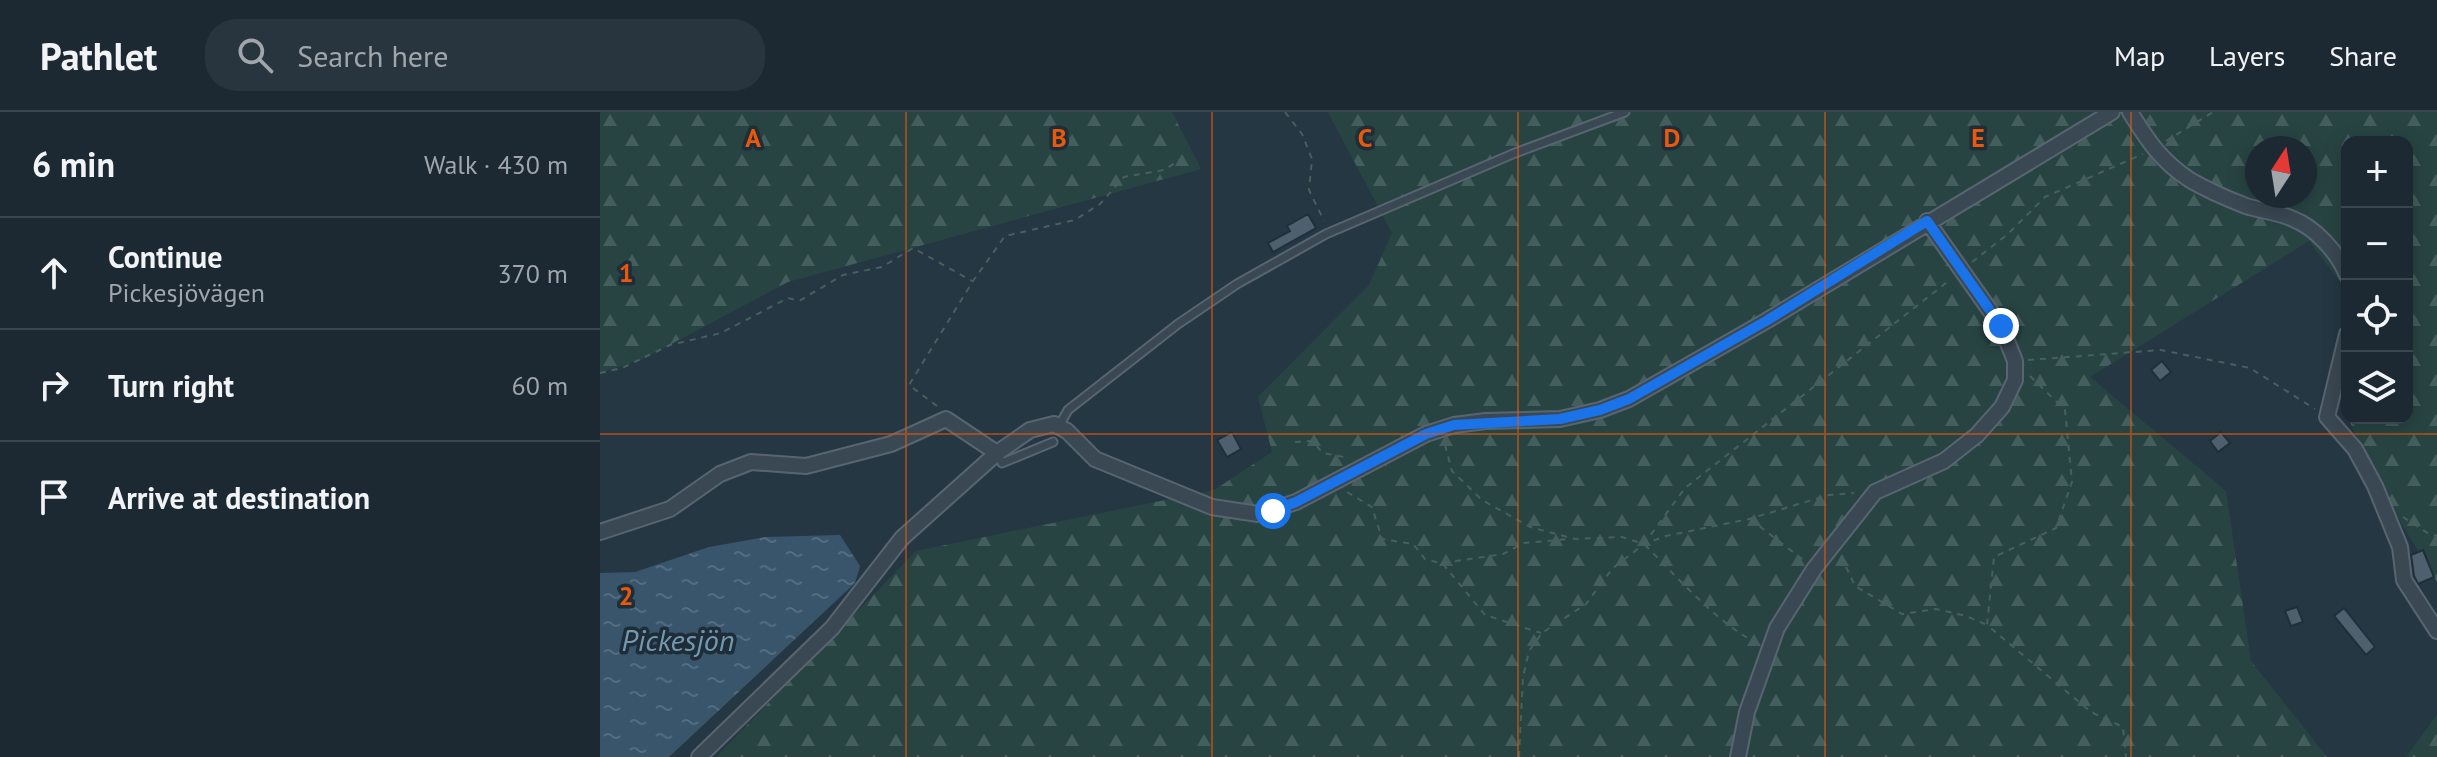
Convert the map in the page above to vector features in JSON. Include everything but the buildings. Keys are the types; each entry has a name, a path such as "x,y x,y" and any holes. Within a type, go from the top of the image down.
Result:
{"street":[{"path":"699,757 832,628 902,538 1014,439 1041,426 1059,426 1095,459 1168,490 1230,511 1258,514 1273,511 1441,429 1486,421 1560,419 1600,410 1629,399 1766,321 2112,112"},
{"path":"2130,112 2153,150 2192,180 2246,206 2294,219 2316,232 2341,263"},
{"path":"1738,757 1747,712 1777,628 1814,569 1875,492 1944,461 1977,435 2002,407 2015,380 2015,361 2001,326 1927,221"},
{"path":"2343,352 2327,417 2355,449 2400,547 2404,580 2437,631"},
{"path":"600,532 670,509 720,474 751,462 806,466 891,444 946,419 997,453"}],"lane":[{"path":"1059,426 1068,410 1178,324 1237,284 1326,234 1515,153 1625,112"},
{"path":"997,453 1002,463 1053,442"}],"path":[{"path":"1285,112 1302,134 1312,159 1309,190 1326,225 1326,234"},
{"path":"1519,757 1523,677 1529,651 1542,633 1586,604 1612,569 1644,544 1685,488 2008,234 2045,197 2153,150 2213,112"},
{"path":"946,419 942,410 909,385 973,281 1005,236 1075,220 1100,204 1124,177 1164,170 1189,154"},
{"path":"600,373 622,368 670,345 721,333 788,298 799,301 843,275 882,267 913,248 973,281"},
{"path":"2015,361 2161,350 2250,368 2327,417"},
{"path":"1987,625 1994,557 2056,528 2072,482 2065,410 2015,361"},
{"path":"1441,429 1452,471 1482,500 1530,527 1575,539"},
{"path":"1295,442 1312,441 1323,453 1344,457 1354,471"},
{"path":"1332,483 1372,507 1382,539 1413,544 1425,559 1443,564 1503,554 1524,543 1622,537 1644,544 1694,595 1746,638 1770,647"},
{"path":"1644,544 1666,536 1749,519 1829,495 1875,492"},
{"path":"2381,503 2437,536"},
{"path":"1749,519 1814,569"},
{"path":"1830,549 1840,555 1855,586 1902,614 1936,609 1987,625 2091,712 2123,727 2126,757"},
{"path":"1443,564 1485,615 1542,633"}],"green space":[{"path":"600,112 1172,112 1201,169 788,282 643,359 600,373"},
{"path":"1328,112 2437,112 2437,582 2379,486 2351,424 2413,424 2413,136 2341,136 2341,283 2309,241 2090,377 2226,491 2251,661 2327,757 716,757 916,551 1214,490 1272,452 1258,397 1369,285 1392,233"},
{"path":"2437,715 2437,757 2406,757"}],"water":[{"name":"Pickesjön","path":"840,535 860,566 855,583 669,757 600,757 600,573 635,572 709,547 765,537"}],"route":[{"path":"1273,511 1426,434 1454,425 1560,419 1600,410 1629,399 1766,321 1927,221 2001,326"}]}
